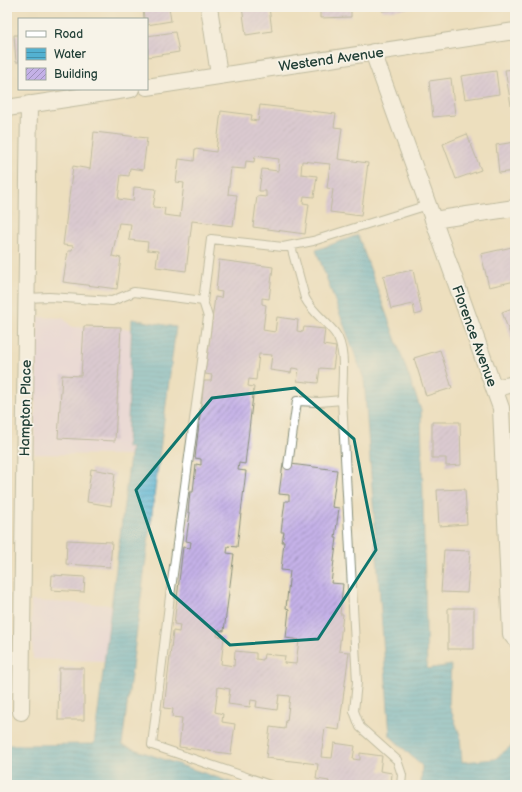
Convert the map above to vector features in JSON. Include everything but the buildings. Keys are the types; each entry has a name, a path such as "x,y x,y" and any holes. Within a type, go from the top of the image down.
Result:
{"street":[{"path":"209,7 219,75"},
{"name":"Westend Avenue","path":"148,87 515,31"},
{"name":"Florence Avenue","path":"373,52 500,408 513,637"},
{"path":"7,108 124,90"},
{"name":"Hampton Place","path":"21,712 29,104"},
{"path":"430,212 515,208"},
{"path":"494,388 515,384"}],"lane":[{"path":"270,785 152,744 170,596 208,317 203,301 211,239 283,247 430,212"},
{"path":"291,246 305,298 308,304 336,334 343,354 342,400 357,682 354,711 360,727 397,760 402,775 401,785"},
{"path":"26,298 49,297 112,301 134,292 203,301"},
{"path":"288,465 297,401 319,402 342,400"}],"highlighted area":[{"path":"295,388 354,439 376,550 318,639 230,645 171,593 136,490 212,398"}],"shaded area":[{"path":"38,317 63,318 72,327 132,329 127,447 131,448 130,455 34,454"},
{"path":"31,601 112,605 105,661 33,659"}],"water":[{"path":"358,235 421,410 427,669 451,665 449,705 460,735 462,762 495,759 515,743 515,785 421,785 422,766 390,736 364,379 316,250"},
{"path":"132,319 176,327 122,745 239,785 7,785 7,745 94,744 131,448 127,447"}]}
